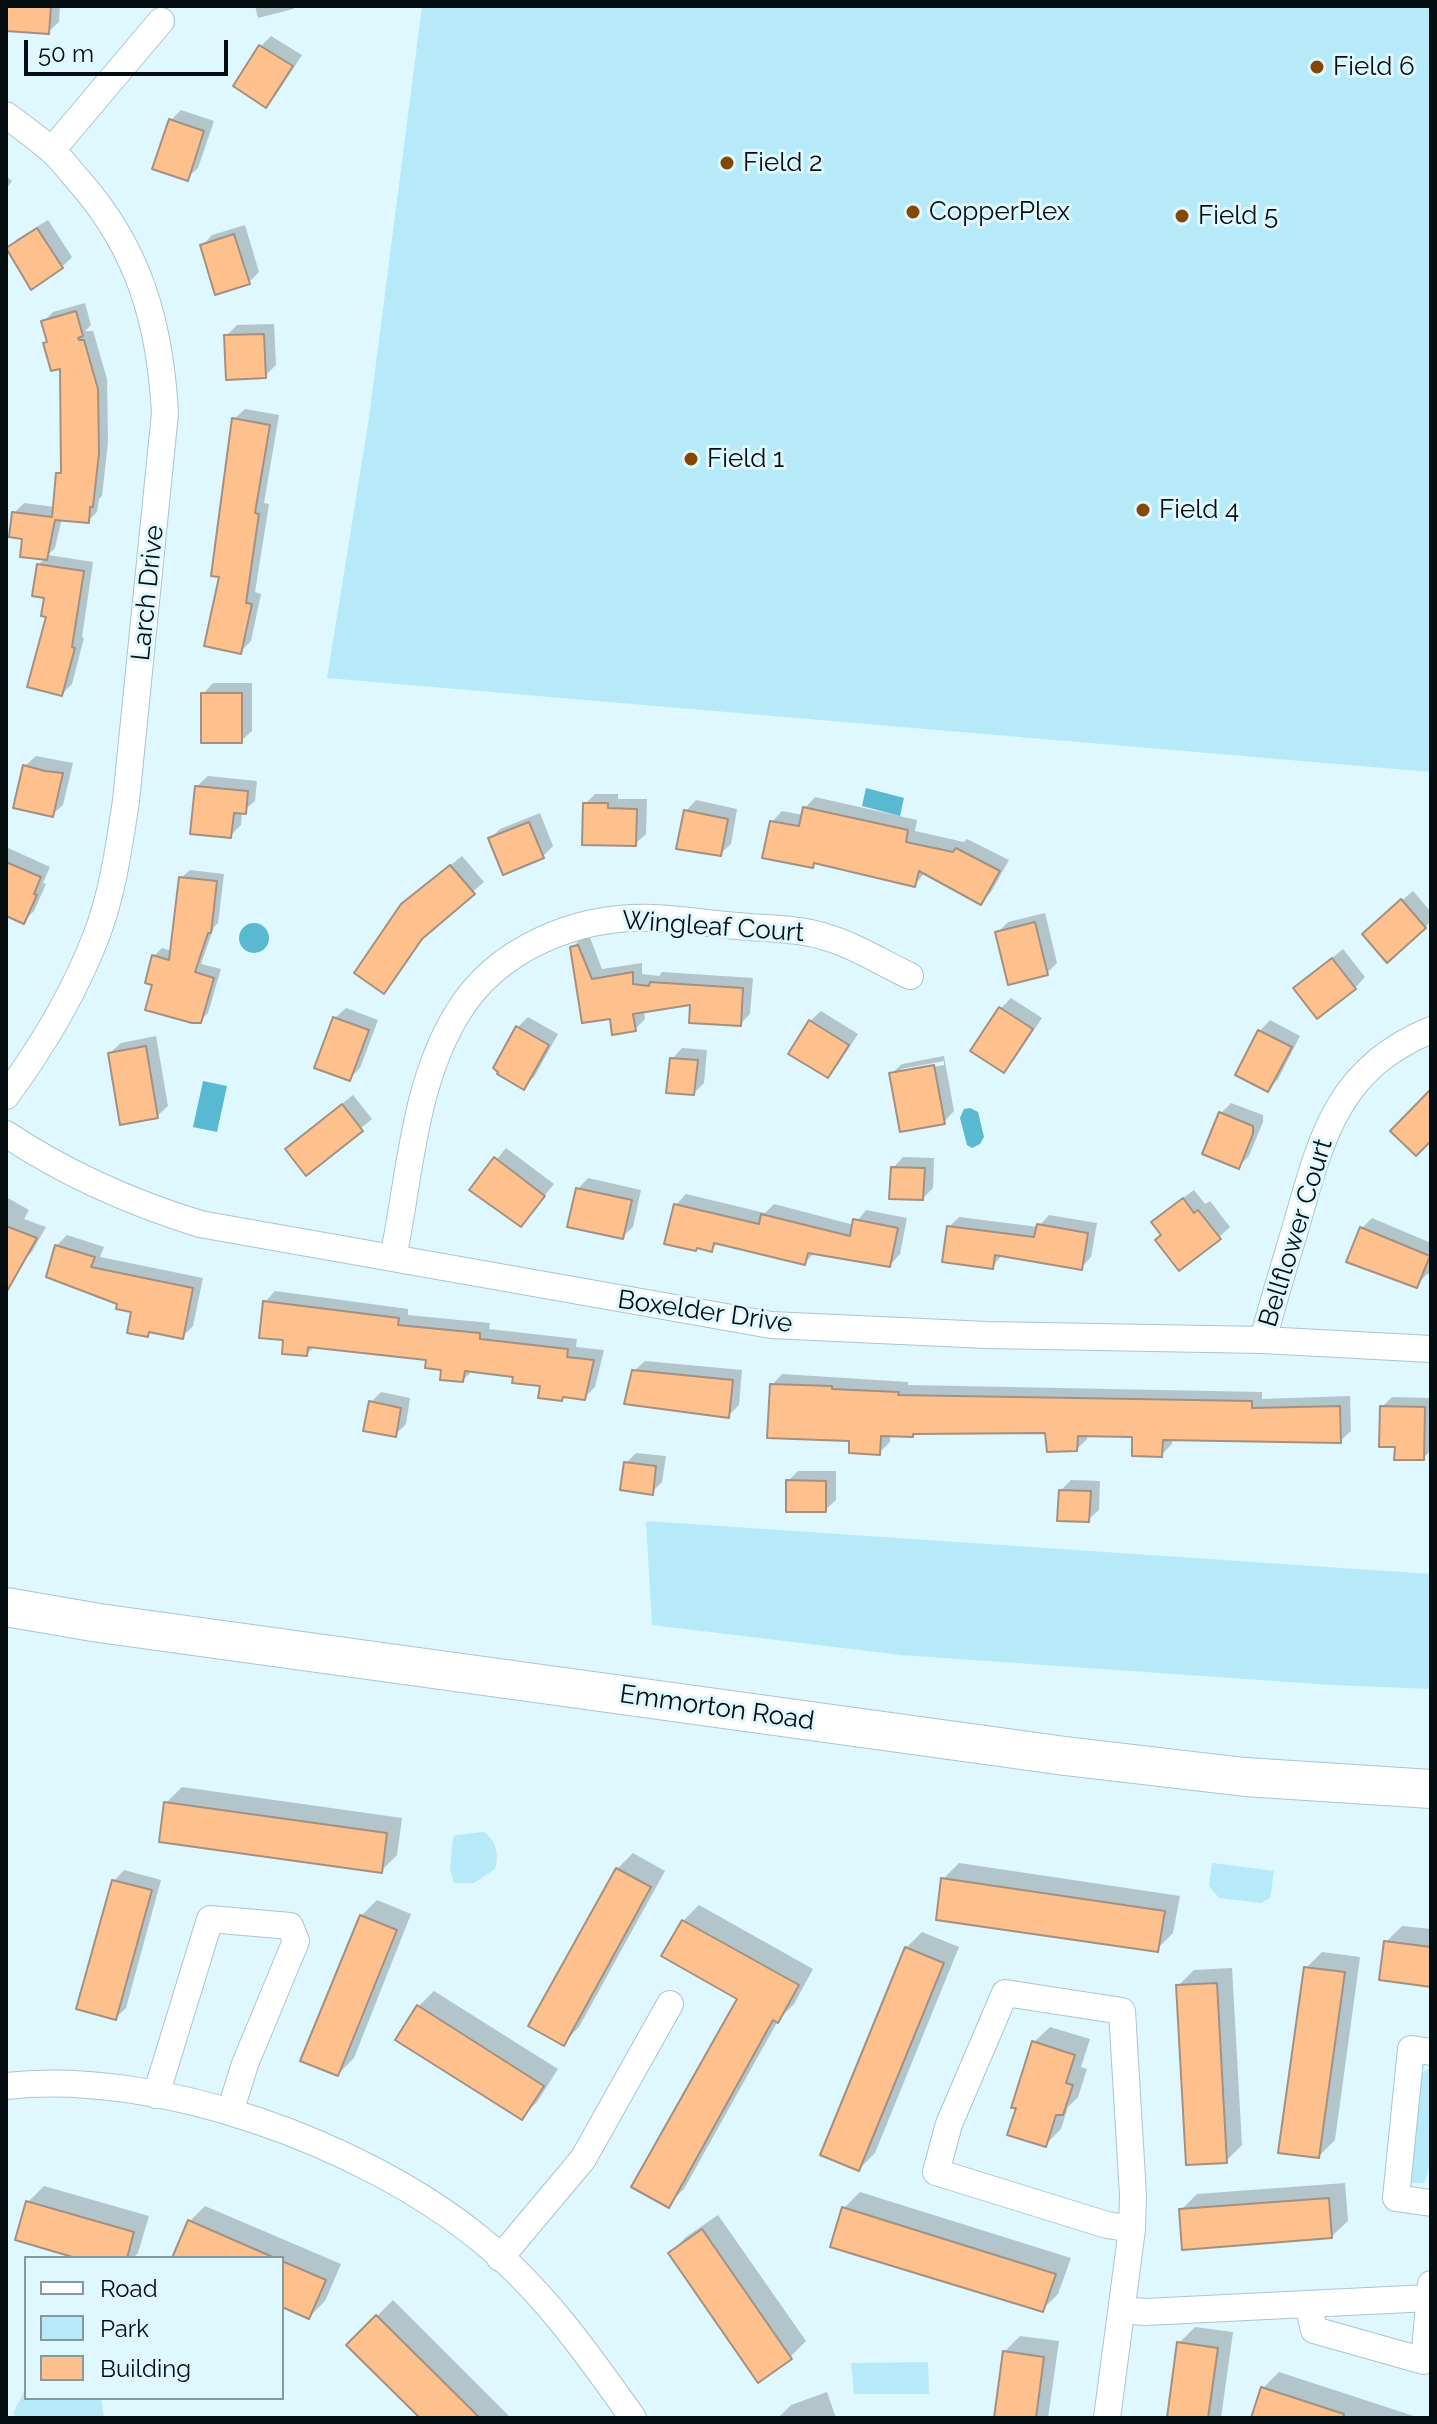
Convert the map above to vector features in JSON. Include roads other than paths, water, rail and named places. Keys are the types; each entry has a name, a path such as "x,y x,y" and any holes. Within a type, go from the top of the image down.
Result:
{"main road":[{"name":"Emmorton Road","path":"6,1607 1065,1756 1245,1777 1431,1789"}],"street":[{"path":"52,150 161,21"},
{"name":"Larch Drive","path":"6,115 52,150 99,204 130,257 149,306 162,361 165,413 126,801 117,861 97,934 74,985 37,1053 6,1096"},
{"name":"Wingleaf Court","path":"393,1258 420,1110 434,1059 457,1013 485,978 520,951 568,928 610,920 653,918 821,935 910,976"},
{"name":"Bellflower Court","path":"1263,1340 1315,1159 1330,1121 1350,1088 1382,1056 1431,1030"},
{"name":"Boxelder Drive","path":"6,1134 38,1155 149,1208 200,1224 771,1325 987,1335 1263,1340 1431,1349"},
{"path":"156,2095 210,1919 290,1926 296,1941 245,2064 230,2112"},
{"path":"1107,2418 1132,2229 1133,2195 1122,2011 1005,1993 949,2124 936,2172 1107,2225 1132,2229"},
{"path":"500,2258 583,2159 670,2004"},
{"path":"1431,2052 1411,2049 1396,2198 1431,2203"},
{"path":"6,2086 58,2084 156,2095 230,2112 332,2149 385,2174 448,2216 500,2258 532,2289 572,2333 633,2418"},
{"path":"1123,2310 1145,2312 1308,2304 1430,2291 1424,2361 1314,2330 1308,2304"}],"place":[{"name":"Field 6","path":"1317,67"},
{"name":"Field 2","path":"727,163"},
{"name":"CopperPlex","path":"913,212"},
{"name":"Field 5","path":"1182,216"},
{"name":"Field 1","path":"691,459"},
{"name":"Field 4","path":"1143,510"}]}
